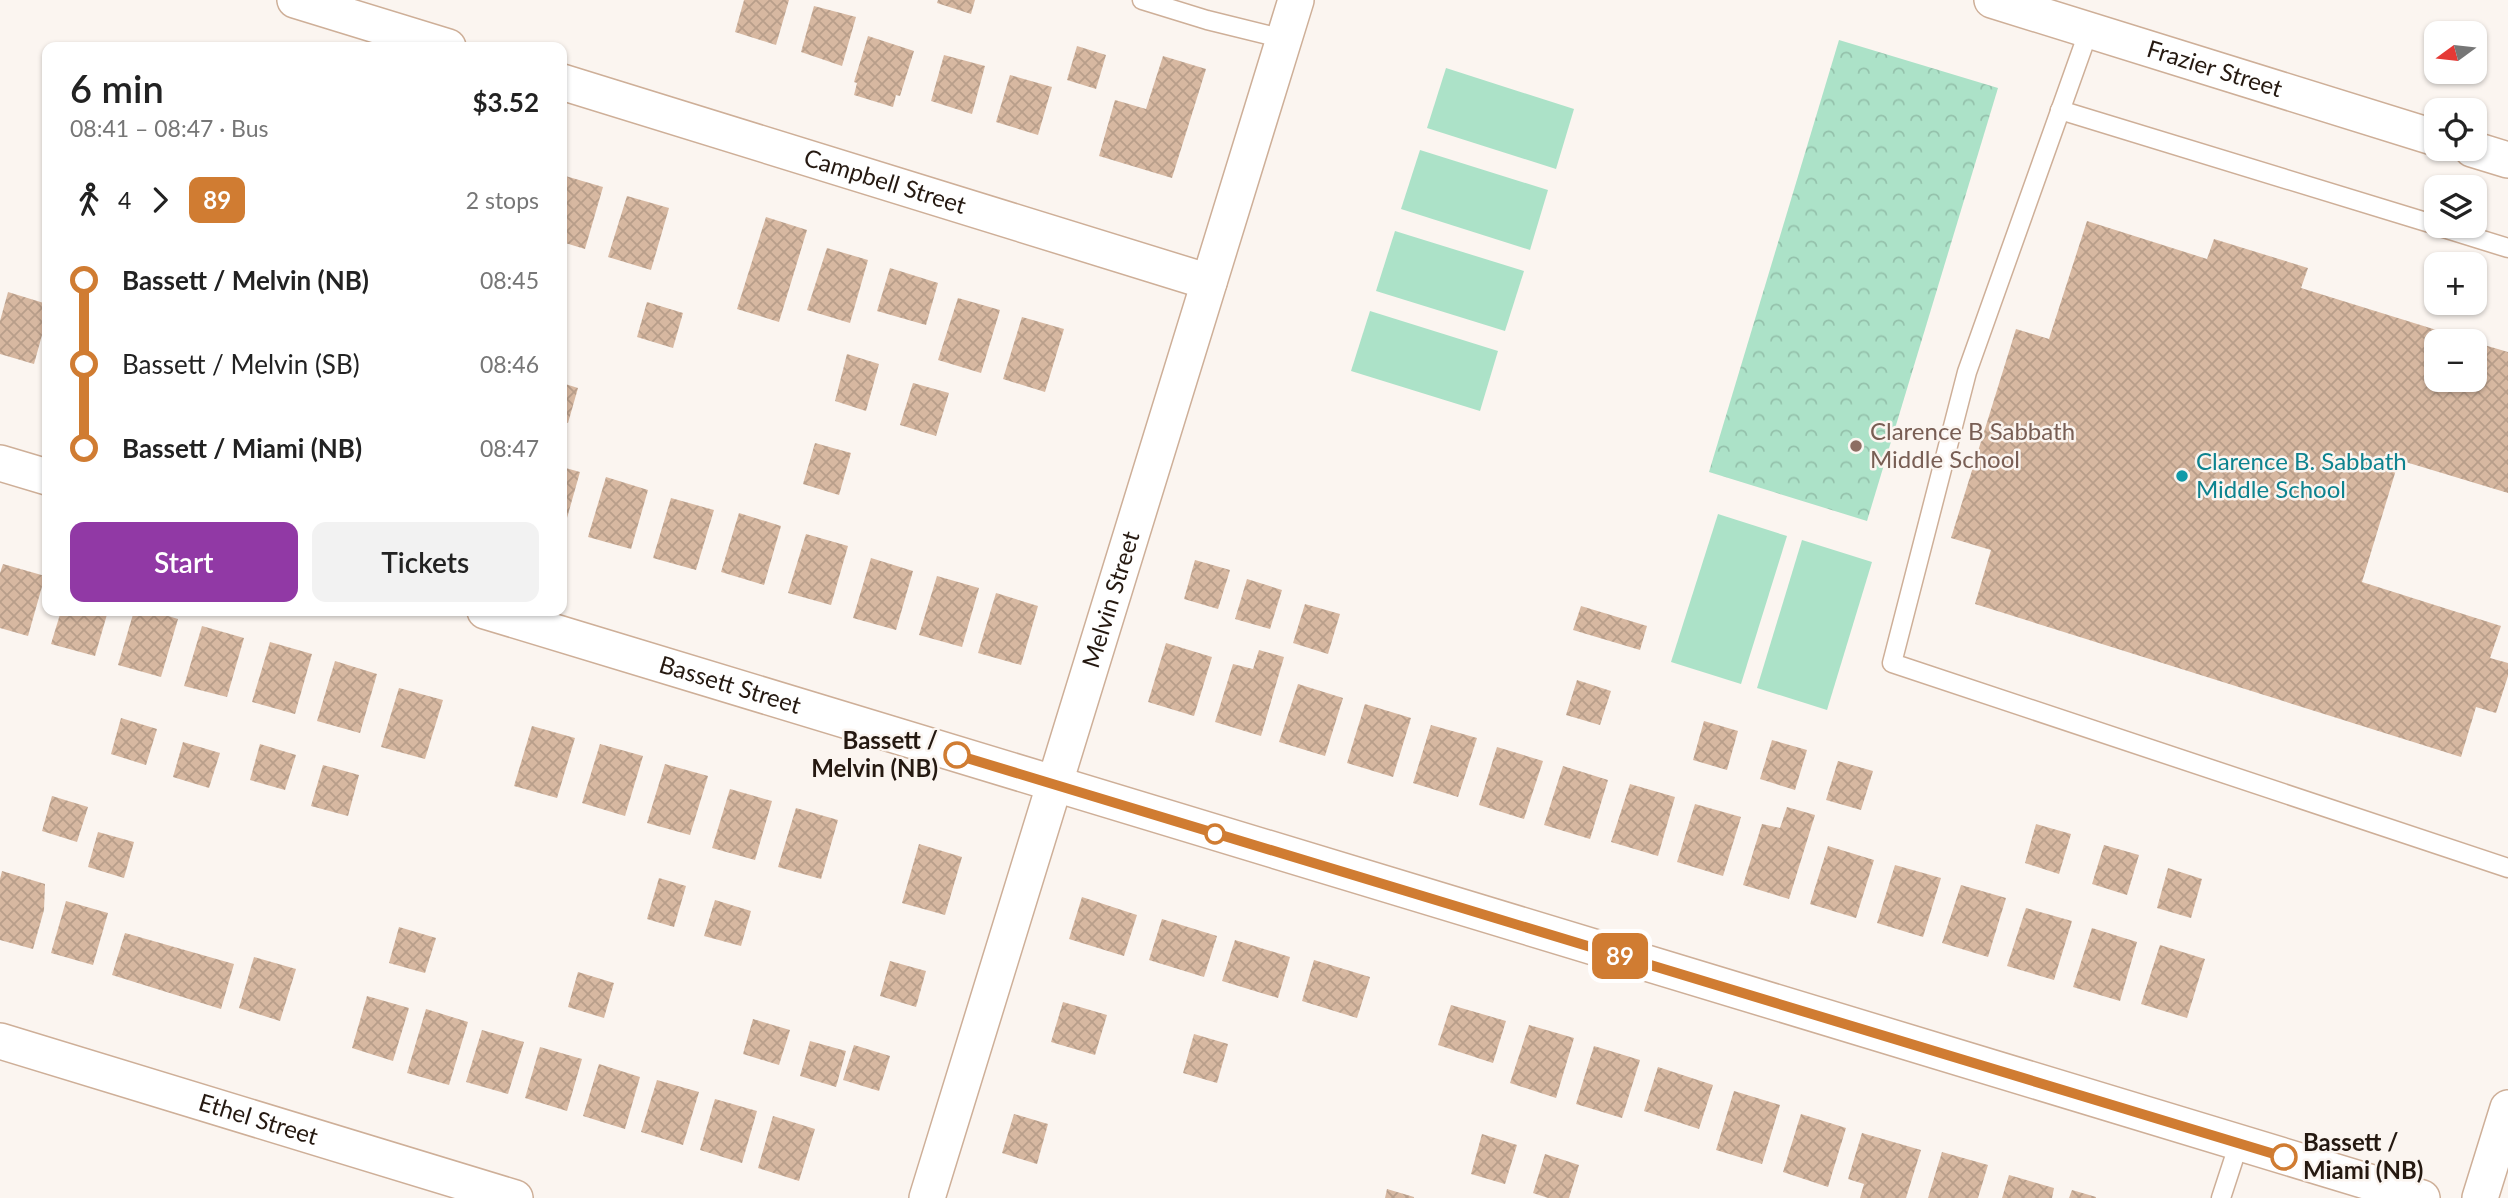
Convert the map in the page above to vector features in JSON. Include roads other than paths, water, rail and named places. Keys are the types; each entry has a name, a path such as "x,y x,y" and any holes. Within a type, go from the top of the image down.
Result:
{"street":[{"path":"295,0 432,42"},
{"name":"Melvin Street","path":"928,1198 1296,0"},
{"name":"Frazier Street","path":"1992,0 2424,134"},
{"name":"Campbell Street","path":"567,84 1209,282"},
{"path":"2487,154 2508,160"},
{"path":"0,463 42,476"},
{"name":"Bassett Street","path":"501,616 2422,1198"},
{"name":"Ethel Street","path":"0,1041 515,1198"},
{"path":"2480,1198 2508,1108"}],"lane":[{"path":"1142,0 1284,39"},
{"path":"2089,30 1967,372 1892,663 2508,867"},
{"path":"2060,110 2424,222"},
{"path":"2475,238 2508,248"},
{"path":"2221,1198 2239,1143"}],"place":[{"name":"Clarence B Sabbath Middle School","path":"1856,446"},
{"name":"Clarence B. Sabbath Middle School","path":"2182,476"},
{"name":"Bassett / Melvin (NB)","path":"957,755"},
{"name":"Bassett / Miami (NB)","path":"2284,1157"}]}
